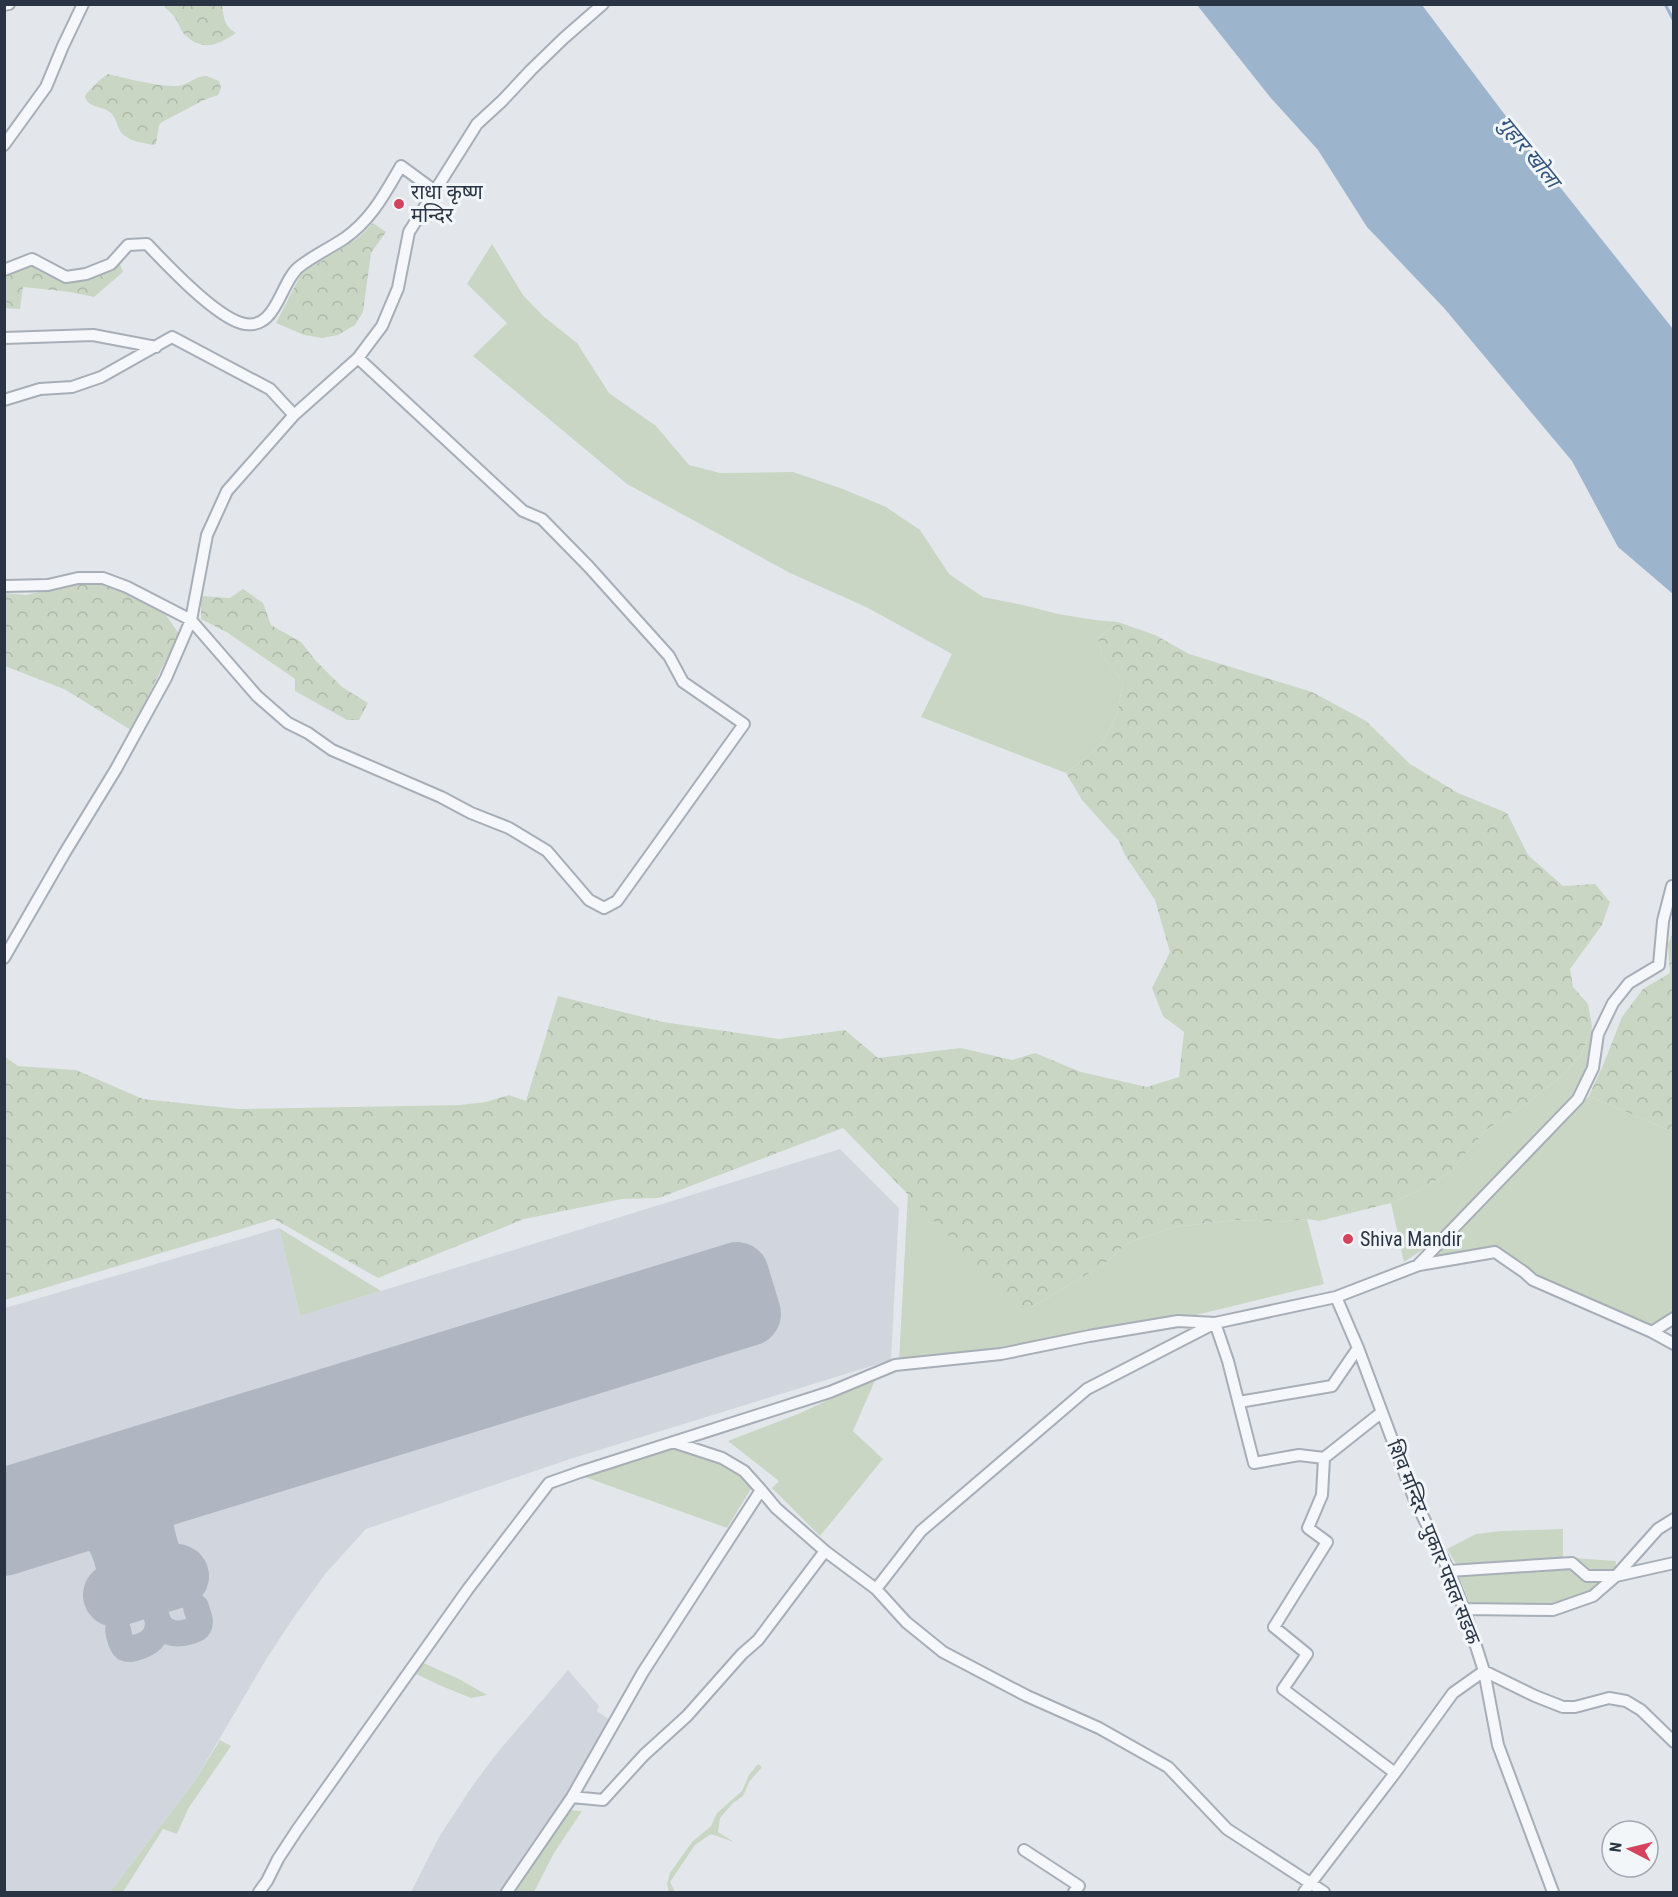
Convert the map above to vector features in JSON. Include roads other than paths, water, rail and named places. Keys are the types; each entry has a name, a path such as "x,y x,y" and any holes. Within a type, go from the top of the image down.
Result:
{"street":[{"path":"4,5 9,4"},
{"path":"4,145 46,87 83,4"},
{"path":"4,958 63,854 116,769 166,678 191,620 207,535 227,491 294,415 358,358 382,326 398,288 409,232 477,124 564,38 603,4"},
{"path":"4,270 32,259 66,277 86,274 111,264 128,245 147,244 213,306 231,319 254,325 266,318 278,302 296,269 346,237 378,206 401,166 435,191"},
{"path":"4,338 93,335 156,347"},
{"path":"4,400 40,389 72,387 101,377 172,338 270,388 294,415"},
{"path":"4,586 48,585 78,578 103,578 127,586 191,620 257,696 288,723 308,733 332,750 509,828 547,851 589,900 604,908 617,901 744,724 683,682 669,656 589,567 542,519 524,511 358,358"},
{"path":"1419,1265 1578,1099 1593,1068 1598,1034 1613,1003 1629,983 1659,965 1663,921 1672,886"},
{"path":"876,1589 921,1531 1087,1389 1215,1323 1336,1297 1419,1265 1495,1252 1533,1280 1652,1332 1674,1344"},
{"name":"शिव मन्दिर - पुकार पसल सडक","path":"1336,1297 1358,1348 1414,1498 1449,1571 1464,1609 1484,1671 1498,1745 1553,1892"},
{"path":"1652,1332 1674,1318"},
{"path":"259,1893 278,1859 353,1750 468,1590 549,1483 830,1392 895,1365 1001,1354 1178,1321 1215,1323"},
{"path":"1215,1323 1228,1361 1254,1463 1299,1455 1324,1458 1382,1412"},
{"path":"1239,1402 1332,1386 1358,1348"},
{"path":"673,1442 722,1458 744,1470 776,1508 825,1551 876,1589 906,1622 943,1652 1027,1696 1099,1728 1168,1767 1227,1829 1306,1888 1324,1893"},
{"path":"1324,1458 1322,1494 1308,1528 1328,1542 1274,1627 1307,1654 1283,1689 1395,1773"},
{"path":"507,1893 572,1797 643,1672 761,1490"},
{"path":"1464,1609 1553,1610 1593,1596 1616,1576 1658,1530 1674,1519"},
{"path":"572,1797 603,1800 644,1755 687,1716 742,1653 758,1640 825,1551"},
{"path":"1449,1571 1572,1563 1587,1576 1616,1576 1674,1563"},
{"path":"1306,1888 1395,1773 1453,1693 1484,1671 1563,1707 1575,1707 1609,1698 1626,1701 1641,1710 1674,1742"},
{"path":"1024,1850 1078,1886 1074,1893"}],"water":[{"name":"गुहार खोला","path":"1197,5 1422,5 1548,172 1673,329 1673,594 1618,547 1572,461 1444,308 1367,227 1318,150 1270,97"}],"waterway":[{"path":"1665,4 1674,21"}],"place":[{"name":"राधा कृष्ण मन्दिर","path":"399,204"},
{"name":"Shiva Mandir","path":"1348,1239"}]}
